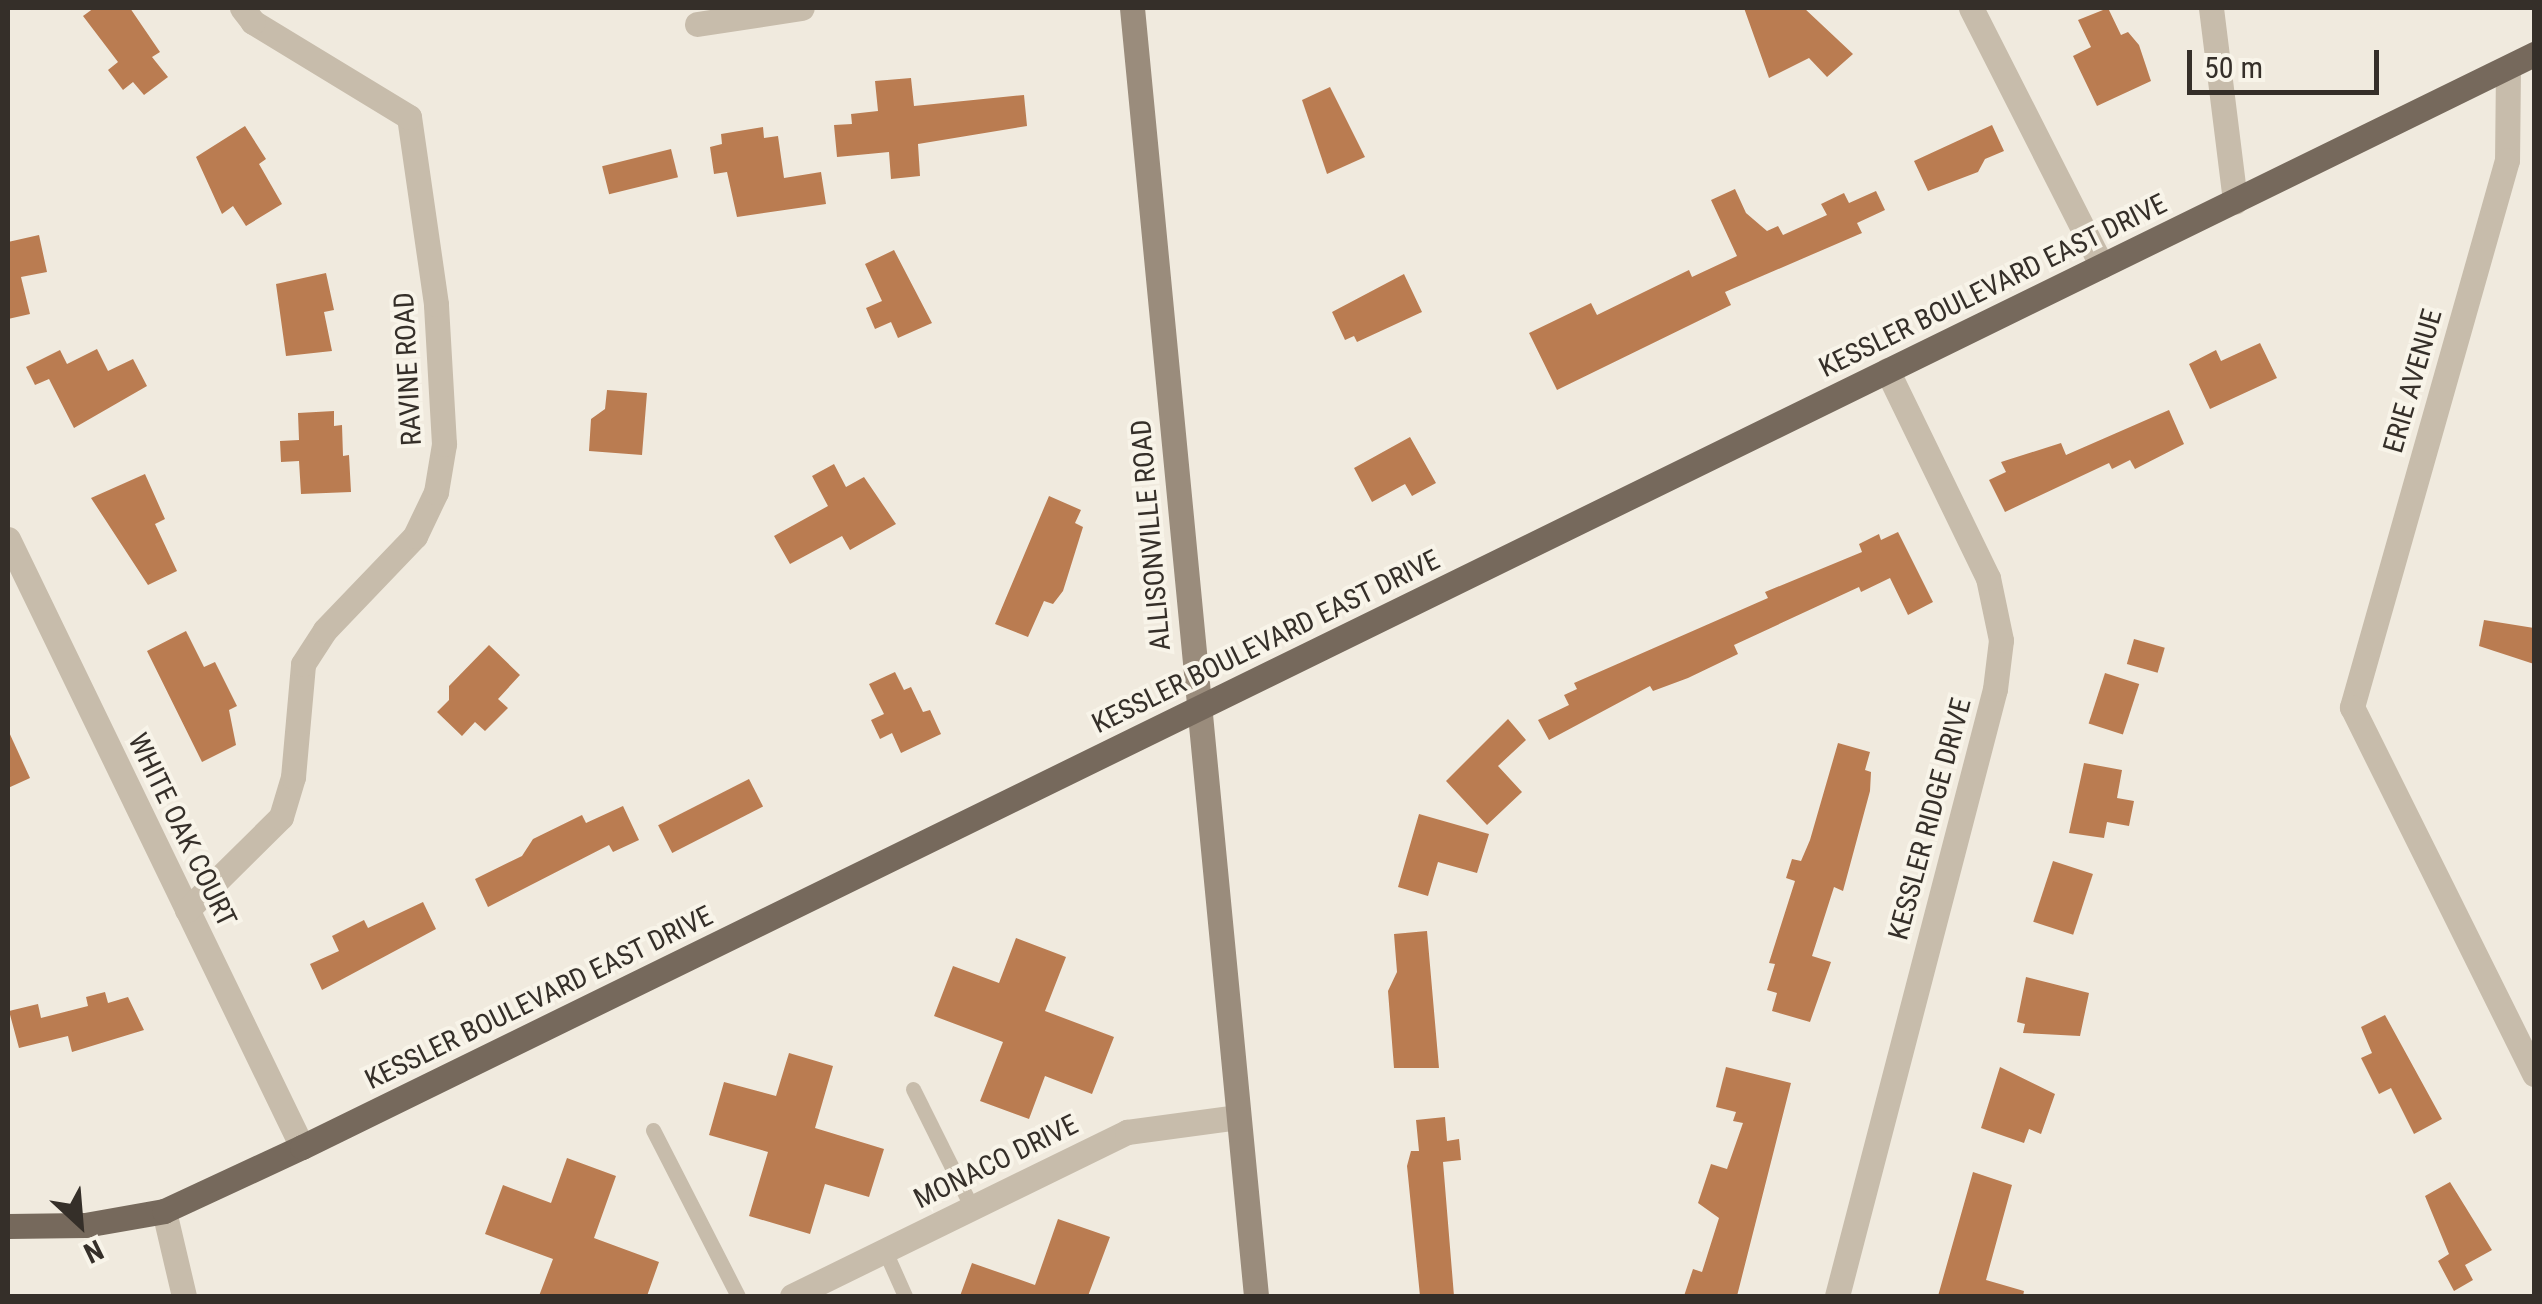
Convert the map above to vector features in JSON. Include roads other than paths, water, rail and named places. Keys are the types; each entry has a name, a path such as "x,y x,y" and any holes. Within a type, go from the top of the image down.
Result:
{"main road":[{"name":"ALLISONVILLE ROAD","path":"1132,8 1256,1296"},
{"name":"KESSLER BOULEVARD EAST DRIVE","path":"8,1226 85,1225 164,1211 302,1147 2534,54"}],"street":[{"name":"RAVINE ROAD","path":"187,910 281,817 294,777 303,664 325,630 415,536 436,492 444,444 436,304 409,117 253,22 242,8"},
{"path":"697,24 802,8"},
{"path":"1971,8 2102,266"},
{"path":"2211,8 2235,202"},
{"name":"ERIE AVENUE","path":"2508,68 2507,160 2352,707 2534,1074"},
{"name":"KESSLER RIDGE DRIVE","path":"1837,1296 1995,689 2001,640 1982,565 1887,370"},
{"name":"WHITE OAK COURT","path":"8,539 302,1147"},
{"name":"MONACO DRIVE","path":"792,1296 1127,1132 1238,1117"},
{"path":"164,1211 184,1296"}],"lane":[{"path":"913,1089 972,1208"},
{"path":"653,1130 738,1296"},
{"path":"885,1250 904,1296"}]}
